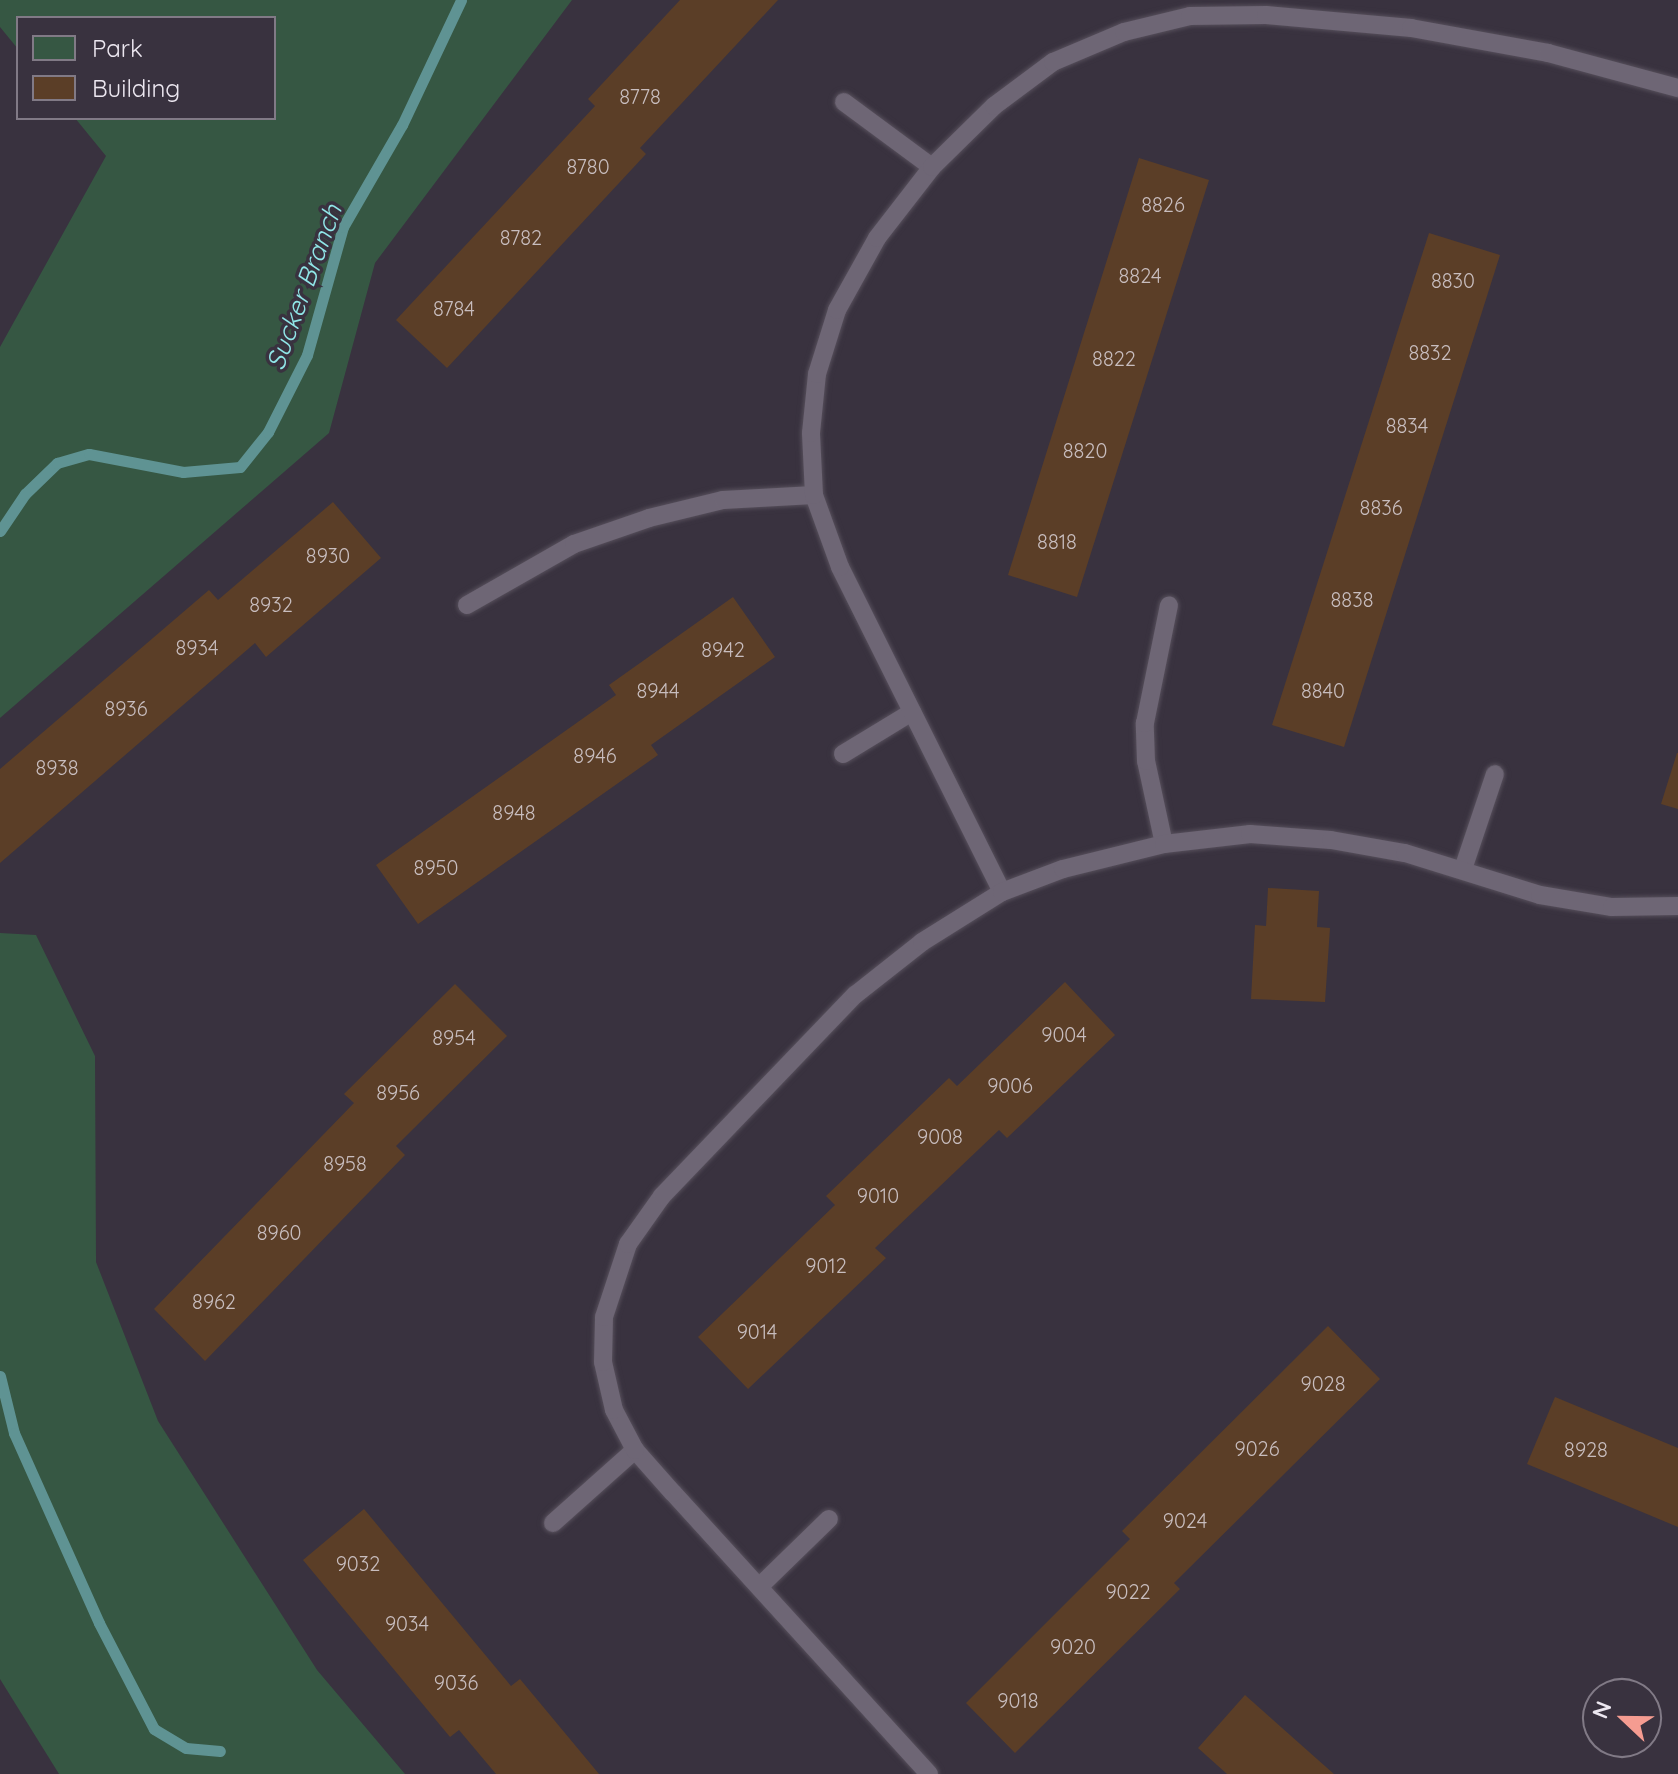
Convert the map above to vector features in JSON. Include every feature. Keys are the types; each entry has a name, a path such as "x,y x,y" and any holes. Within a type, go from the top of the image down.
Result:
{"lane":[{"path":"1002,892 840,567 814,495 811,433 817,374 837,310 877,238 932,167 994,106 1053,62 1124,32 1190,16 1266,15 1411,28 1548,53 1678,88"},
{"path":"844,102 932,167"},
{"path":"467,605 574,544 649,518 723,500 814,495"},
{"path":"1164,844 1146,761 1145,723 1169,605"},
{"path":"843,754 912,712"},
{"path":"1463,869 1495,774"},
{"path":"929,1774 635,1450 614,1410 603,1362 604,1317 628,1244 662,1196 855,995 922,942 1002,892 1063,869 1164,844 1250,834 1331,840 1463,869 1569,900 1612,907 1678,906"},
{"path":"553,1523 635,1450"},
{"path":"760,1586 829,1519"}],"green space":[{"path":"0,0 572,0 375,263 329,433 0,718 0,347 106,156 77,120 276,120 276,16 16,16 16,47 0,27"},
{"path":"0,933 36,935 95,1056 96,1262 158,1421 317,1670 405,1774 59,1774 0,1679"}],"building":[{"path":"680,0 778,0 640,148 646,154 447,368 396,320 595,106 588,99"},
{"path":"1139,158 1209,180 1077,597 1008,575"},
{"path":"1429,233 1500,255 1344,747 1272,725"},
{"path":"333,502 381,558 266,657 255,643 0,863 0,769 209,590 218,600"},
{"path":"733,597 775,657 651,745 658,755 418,924 376,865 616,695 609,685"},
{"path":"1678,753 1678,809 1661,804"},
{"path":"1268,888 1319,891 1317,927 1330,928 1325,1002 1251,999 1255,925 1266,926"},
{"path":"1065,982 1115,1035 1007,1138 999,1130 875,1248 886,1258 748,1389 698,1337 835,1205 826,1196 949,1078 957,1086"},
{"path":"455,984 507,1036 396,1146 405,1155 205,1361 154,1309 354,1103 344,1094"},
{"path":"1328,1326 1380,1379 1174,1583 1180,1589 1015,1753 966,1703 1130,1539 1122,1531"},
{"path":"1555,1397 1678,1448 1678,1527 1527,1464"},
{"path":"364,1509 511,1686 520,1679 599,1774 496,1774 459,1730 450,1737 303,1560"},
{"path":"1245,1695 1334,1774 1227,1774 1198,1748"}],"waterway":[{"name":"Sucker Branch","path":"0,531 25,494 57,463 89,454 183,472 240,467 268,432 307,355 343,227 402,125 461,0"},
{"path":"0,1376 14,1433 99,1623 154,1729 186,1748 220,1751"}]}
